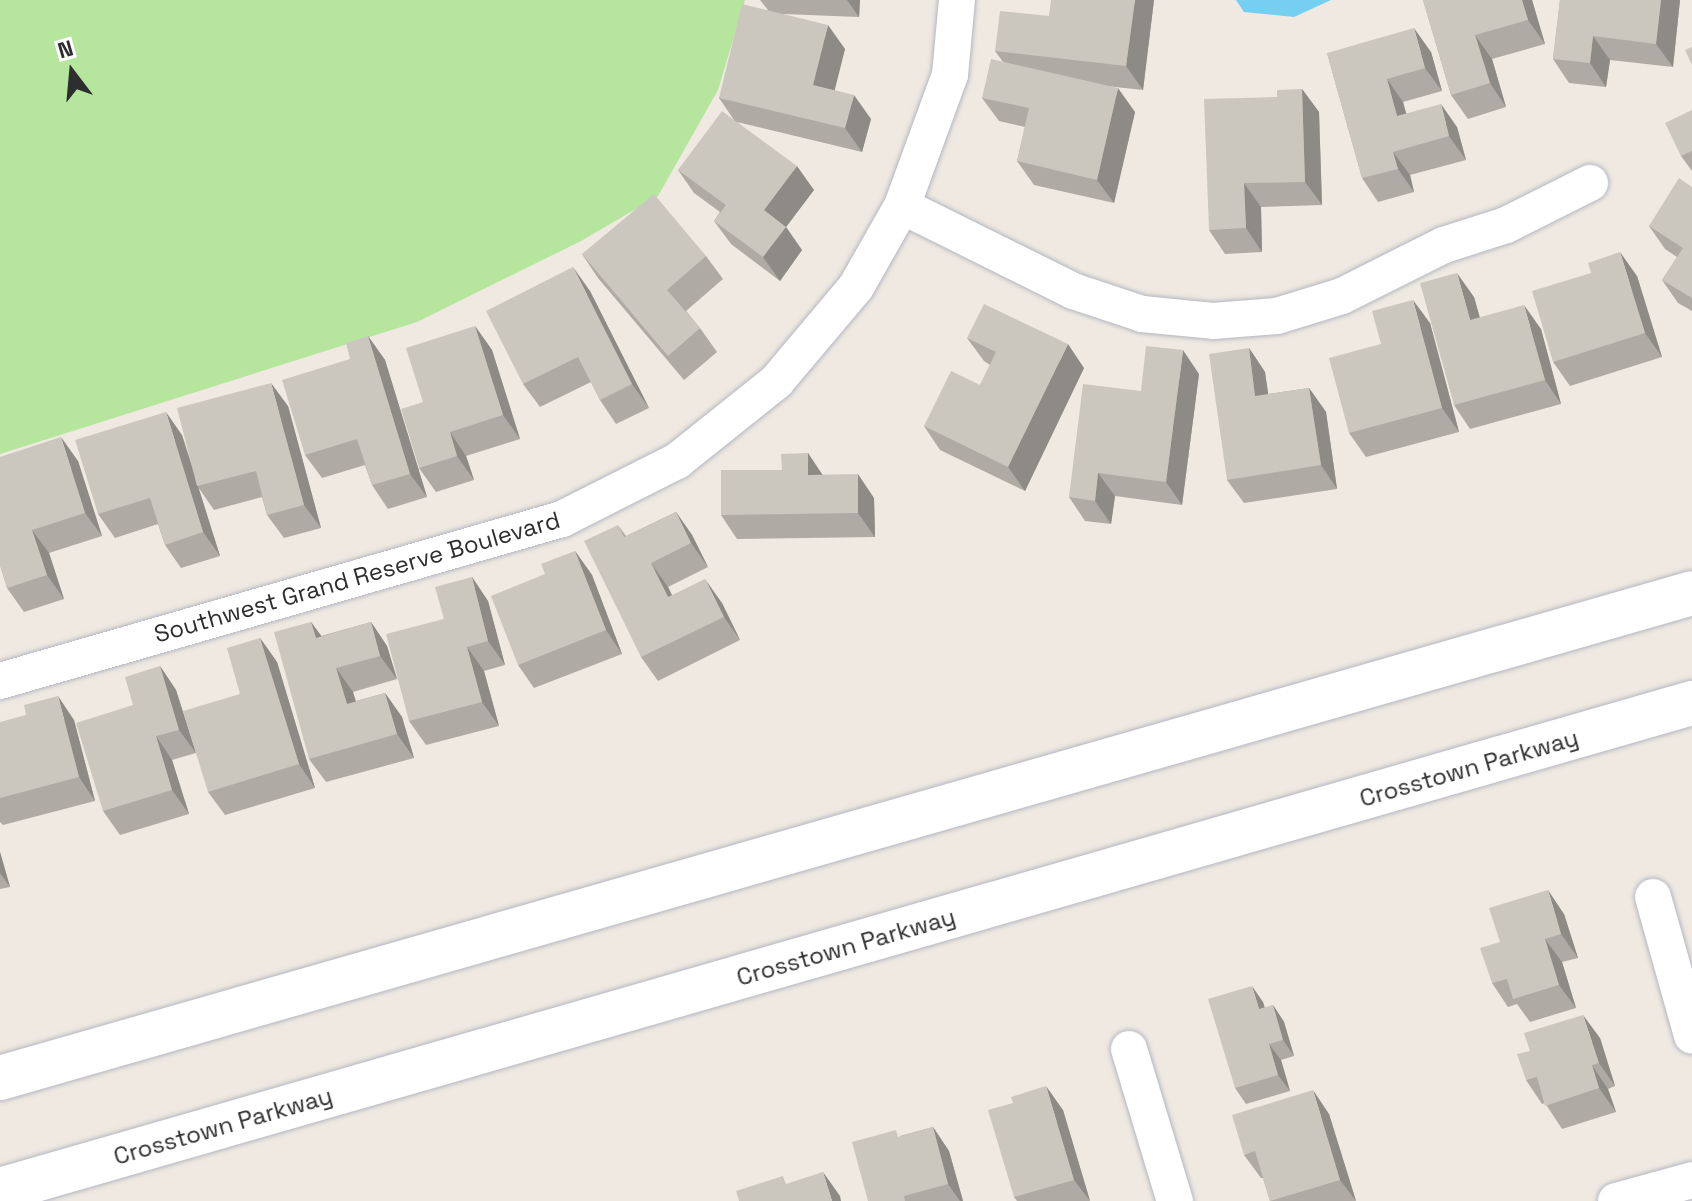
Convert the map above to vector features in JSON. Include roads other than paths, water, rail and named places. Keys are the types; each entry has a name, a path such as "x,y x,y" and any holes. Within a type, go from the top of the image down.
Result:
{"main road":[{"path":"0,1078 1692,593"},
{"name":"Crosstown Parkway","path":"0,1190 1692,703"}],"street":[{"name":"Southwest Grand Reserve Boulevard","path":"0,681 562,519 677,461 776,382 856,287 902,206 950,75 957,0"},
{"path":"902,206 1073,291 1142,314 1213,321 1277,316 1342,296 1444,245 1506,225 1590,183"},
{"path":"1653,897 1692,1036"},
{"path":"1129,1049 1175,1201"},
{"path":"1616,1201 1692,1180"}],"water":[{"path":"1236,0 1331,0 1294,17 1244,12"}]}
